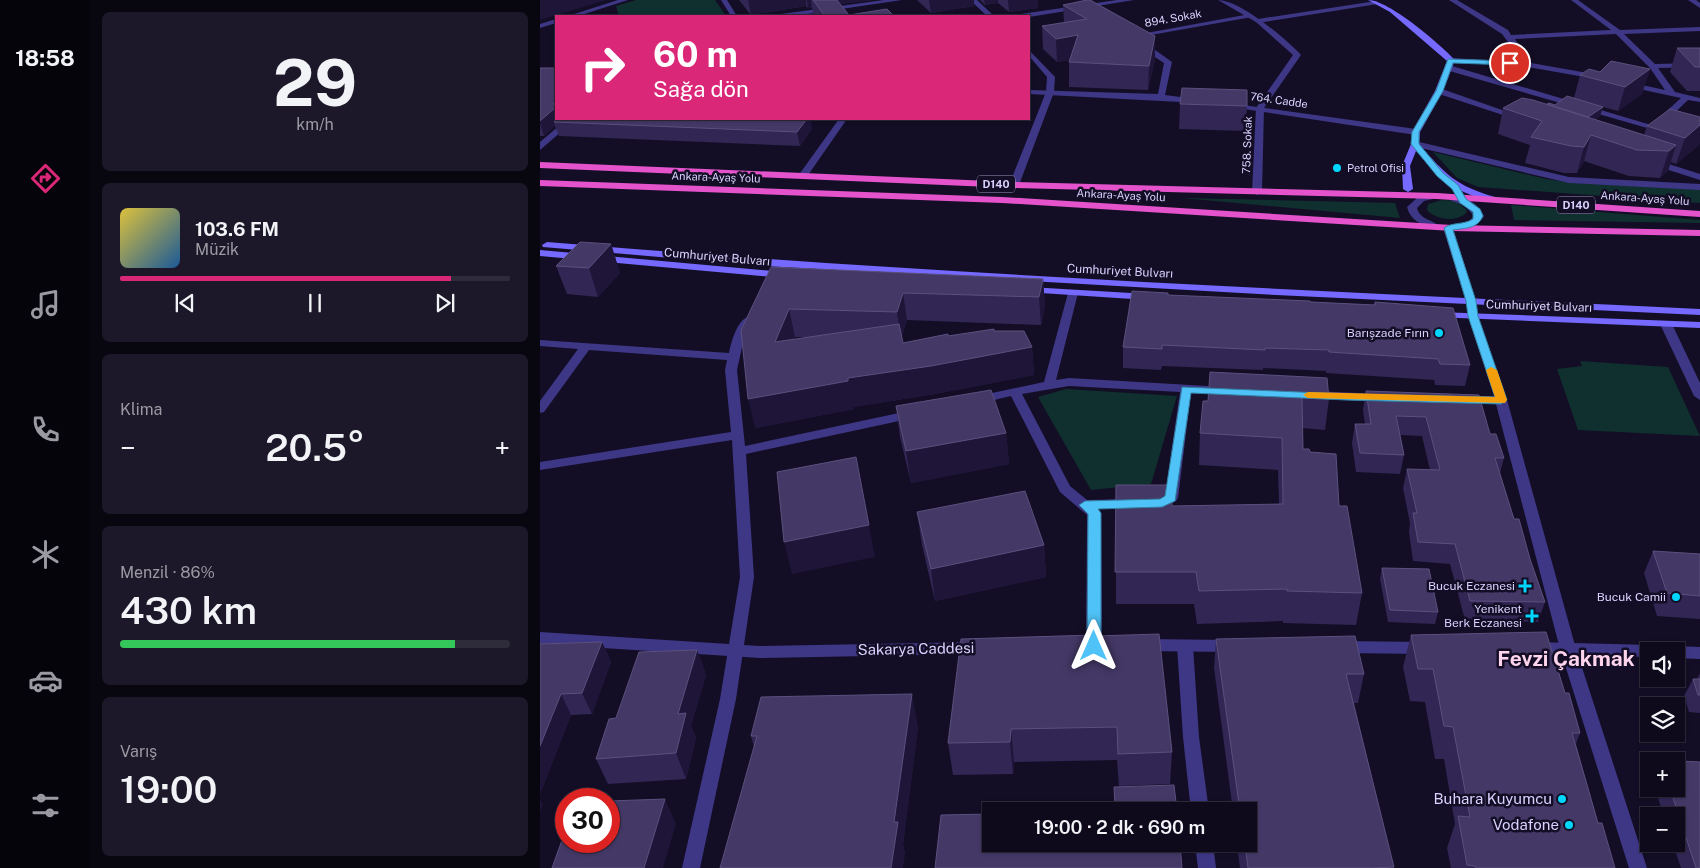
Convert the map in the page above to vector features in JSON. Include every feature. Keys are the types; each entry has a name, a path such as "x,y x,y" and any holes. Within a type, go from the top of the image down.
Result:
{"highway":[{"name":"Ankara-Ayaş Yolu","path":"540,165 1014,184 1410,197 1458,196 1700,214"},
{"name":"Ankara-Ayaş Yolu","path":"540,182 1002,200 1433,225 1455,228 1700,233"}],"main road":[{"path":"1374,1 1392,11 1450,64 1439,91 1416,132 1415,144 1406,166 1410,197"},
{"path":"1415,144 1458,196"},
{"name":"Cumhuriyet Bulvarı","path":"540,244 888,281"},
{"name":"Cumhuriyet Bulvarı","path":"540,253 774,269 1700,312"},
{"name":"Cumhuriyet Bulvarı","path":"1015,289 1161,298"},
{"name":"Cumhuriyet Bulvarı","path":"1424,314 1700,325"}],"street":[{"path":"574,15 625,0"},
{"path":"724,0 733,15"},
{"path":"788,15 899,0"},
{"path":"973,0 990,15"},
{"path":"1028,15 1131,0"},
{"name":"758. Sokak","path":"1221,0 1258,21 1297,55 1260,108 1257,192"},
{"path":"1452,0 1510,37 1528,65"},
{"path":"1574,0 1618,32 1653,66 1672,94"},
{"path":"1691,0 1700,6"},
{"path":"1258,21 1374,1"},
{"path":"1090,6 1097,12"},
{"path":"601,7 605,15"},
{"name":"894. Sokak","path":"1131,37 1250,16"},
{"path":"540,26 555,21"},
{"path":"1510,37 1700,29"},
{"path":"1124,32 1168,62 1161,97"},
{"path":"1014,184 1050,92 1050,77 1030,53"},
{"path":"1450,64 1528,65 1604,79"},
{"path":"1450,64 1673,132"},
{"path":"1653,66 1700,65"},
{"path":"1623,83 1700,100"},
{"path":"1439,91 1531,122"},
{"path":"1030,92 1161,97 1200,101"},
{"path":"1642,137 1687,97"},
{"name":"764. Cadde","path":"1220,104 1260,108 1416,132"},
{"path":"540,147 571,120"},
{"path":"803,176 842,120"},
{"path":"1415,144 1569,180 1700,187"},
{"path":"1640,158 1700,177"},
{"path":"1458,196 1472,205 1477,210 1479,216 1470,225 1455,228 1473,316 1501,400 1568,648 1638,868"},
{"path":"1410,197 1412,212 1416,217 1433,225"},
{"path":"762,291 774,269"},
{"path":"1049,384 1073,293"},
{"path":"691,868 728,699 747,577 738,435 731,370 737,343 754,308"},
{"path":"1666,324 1700,396"},
{"path":"540,343 734,357"},
{"path":"540,409 586,346"},
{"path":"968,402 1049,384 1069,382 1236,392"},
{"path":"1085,505 1162,503 1171,498 1186,389"},
{"path":"1015,392 1065,489 1094,513 1094,646"},
{"path":"1296,394 1394,398"},
{"path":"1453,399 1501,400"},
{"path":"739,451 930,410"},
{"path":"540,466 738,435"},
{"name":"Sakarya Caddesi","path":"540,638 760,652 996,648"},
{"path":"1133,645 1244,646"},
{"path":"1074,646 1114,646"},
{"path":"1186,646 1191,737 1199,802"},
{"path":"1330,647 1436,648"},
{"path":"1521,648 1640,651"},
{"path":"1685,653 1700,654"},
{"path":"1205,852 1207,868"}],"green space":[{"path":"636,0 715,0 725,15 619,15 616,6"},
{"path":"1433,152 1546,179 1574,183 1700,189 1700,203 1478,187 1457,178"},
{"path":"1182,198 1395,203 1400,218"},
{"path":"1442,200 1455,201 1466,209 1467,212 1458,218 1447,219 1436,216 1427,210 1428,204"},
{"path":"1511,205 1700,220 1700,223 1514,220"},
{"path":"1580,361 1668,367 1700,436 1578,430 1557,369 1582,366"},
{"path":"1066,389 1177,396 1151,484 1091,490 1038,397"}],"building":[{"path":"813,0 837,0 849,15 824,15"},
{"path":"1087,0 1155,36 1149,66 1069,62 1078,35 1056,39 1042,26 1087,19 1063,5"},
{"path":"887,9 893,15 849,15"},
{"path":"1677,48 1700,48 1700,67 1695,67"},
{"path":"1611,61 1650,69 1625,87 1580,75 1589,69 1600,72"},
{"path":"540,68 555,68 555,102 553,104 555,104 555,108 540,121"},
{"path":"1182,88 1247,90 1247,106 1180,104"},
{"path":"1567,96 1603,107 1588,117 1547,104 1555,105"},
{"path":"1522,98 1676,145 1669,151 1637,150 1591,135 1584,147 1531,137 1542,121 1503,108"},
{"path":"1670,109 1700,117 1700,125 1685,138 1647,126"},
{"path":"557,120 806,120 797,132 554,122"},
{"path":"580,242 611,244 589,268 556,266"},
{"path":"771,267 1043,279 1039,297 903,293 897,312 789,309 775,342 899,324 903,343 948,334 948,336 994,329 994,331 1024,331 1032,347 931,366 848,378 848,381 748,399 741,330"},
{"path":"1132,291 1168,293 1168,295 1375,305 1375,302 1453,308 1470,365 1440,364 1438,359 1329,352 1329,350 1265,348 1265,350 1162,345 1162,349 1123,347"},
{"path":"1210,372 1327,378 1329,399 1302,397 1303,449 1309,449 1310,452 1336,454 1339,506 1347,506 1362,593 1287,591 1287,589 1199,591 1196,572 1115,572 1116,485 1171,485 1172,506 1283,504 1282,438 1200,433 1203,401 1208,401"},
{"path":"991,390 1006,433 906,451 896,406"},
{"path":"1366,391 1479,395 1490,434 1496,434 1504,458 1495,458 1514,519 1519,519 1545,602 1470,601 1455,544 1418,542 1413,513 1417,513 1407,469 1440,470 1426,417 1396,416 1404,455 1360,453 1355,424 1371,424"},
{"path":"856,457 869,525 784,542 777,472"},
{"path":"1025,491 1044,545 931,569 917,512"},
{"path":"1653,551 1700,554 1700,596 1667,593"},
{"path":"1382,568 1429,569 1438,612 1390,610"},
{"path":"1546,632 1565,693 1569,693 1580,733 1572,733 1598,823 1602,823 1615,868 1476,868 1475,866 1467,865 1458,816 1470,817 1453,727 1444,726 1433,669 1418,669 1411,635"},
{"path":"1159,634 1172,752 1118,754 1117,727 1011,729 1010,742 948,743 961,639"},
{"path":"1355,636 1364,674 1346,674 1394,867 1248,868 1246,852 1257,852 1257,802 1239,802 1216,639"},
{"path":"602,642 582,693 561,694 540,746 540,644"},
{"path":"697,650 678,714 686,713 676,753 596,759 609,719 616,718 639,652"},
{"path":"1693,679 1700,679 1700,695 1698,695"},
{"path":"912,694 894,822 898,822 891,868 720,868 757,736 751,736 761,697"},
{"path":"1685,761 1700,762 1700,868 1696,868 1685,835 1685,807 1676,807 1673,797 1685,797"},
{"path":"1174,785 1176,802 1115,802 1114,787"},
{"path":"665,799 644,868 552,868 557,853 620,853 620,801"},
{"path":"982,814 982,852 1181,852 1182,868 935,868 941,815"}],"slow traffic":[{"path":"1308,395 1501,400 1491,370"}],"place":[{"name":"Petrol Ofisi","path":"1337,168"},
{"name":"Barışzade Fırın","path":"1439,333"},
{"name":"Bucuk Eczanesi","path":"1525,586"},
{"name":"Bucuk Camii","path":"1676,597"},
{"name":"Yenikent Berk Eczanesi","path":"1532,616"},
{"name":"Buhara Kuyumcu","path":"1562,799"},
{"name":"Vodafone","path":"1569,825"}],"district":[{"name":"Fevzi Çakmak","path":"1566,659"}],"route":[{"path":"1094,646 1094,513 1085,505 1162,503 1171,498 1186,389 1346,397 1501,400 1473,316 1471,301 1448,228 1470,225 1479,216 1477,210 1472,205 1463,201 1456,187 1440,175 1415,144 1416,132 1439,91 1451,60 1510,63"}]}
